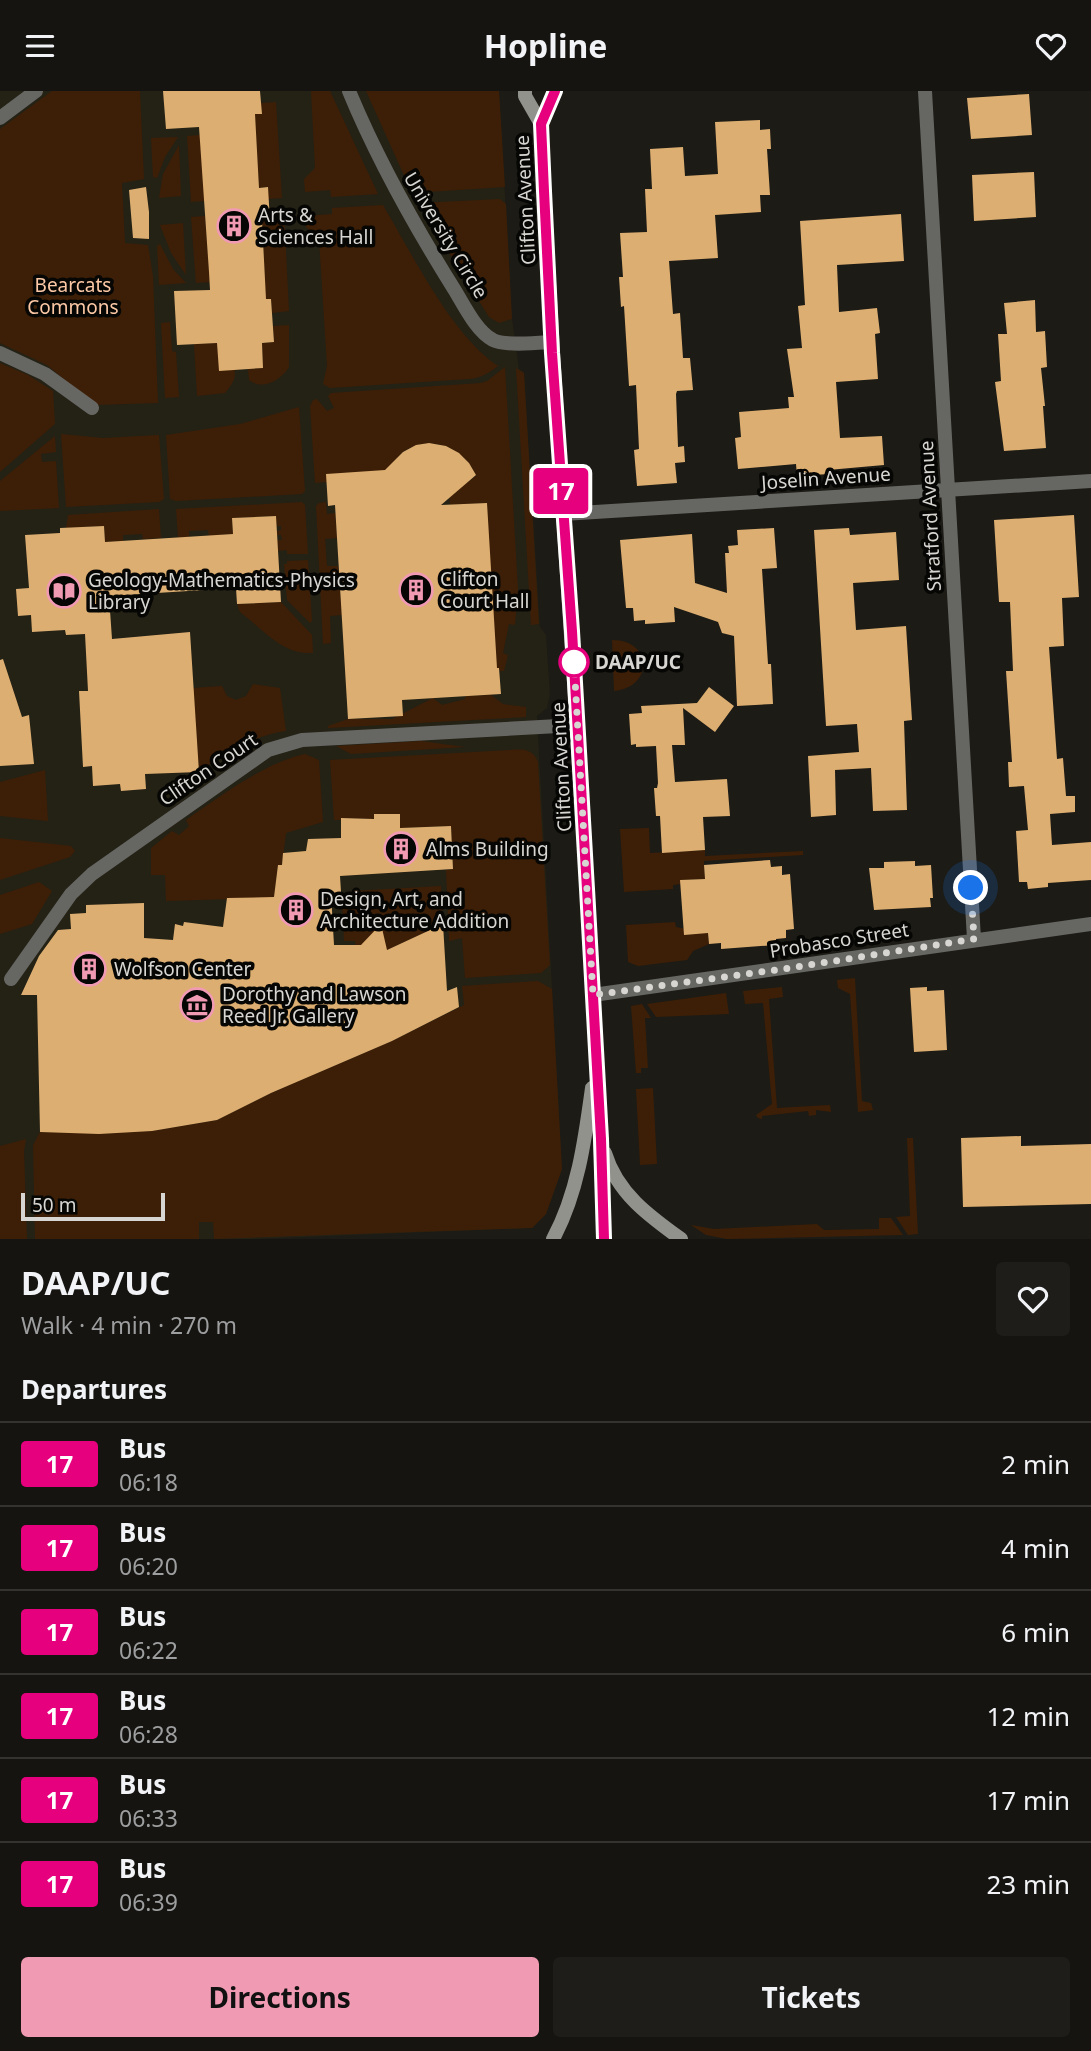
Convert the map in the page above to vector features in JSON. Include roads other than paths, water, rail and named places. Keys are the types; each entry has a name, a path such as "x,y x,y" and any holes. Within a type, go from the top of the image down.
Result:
{"main road":[{"name":"Clifton Avenue","path":"525,91 525,96 541,124"},
{"name":"Clifton Avenue","path":"555,91 541,124 551,342 578,725 604,1239"},
{"path":"552,1239 575,1183 586,1131 596,1055"},
{"path":"601,1139 613,1175 624,1191 681,1239"}],"street":[{"path":"0,118 36,91"},
{"name":"University Circle","path":"349,91 388,178 411,219 463,303 485,333 494,341 551,342"},
{"name":"Stratford Avenue","path":"925,91 974,939"},
{"path":"0,353 46,374 92,408"},
{"name":"Joselin Avenue","path":"563,514 1091,481"},
{"name":"Clifton Court","path":"12,979 71,894 92,874 268,750 302,740 578,725"},
{"name":"Probasco Street","path":"593,995 1091,924"}],"place":[{"name":"Arts & Sciences Hall","path":"234,226"},
{"name":"Clifton Court Hall","path":"416,590"},
{"name":"Geology-Mathematics-Physics Library","path":"64,591"},
{"name":"DAAP/UC","path":"574,662"},
{"name":"Alms Building","path":"401,849"},
{"name":"Design, Art, and Architecture Addition","path":"296,910"},
{"name":"Wolfson Center","path":"89,969"},
{"name":"Dorothy and Lawson Reed Jr. Gallery","path":"197,1005"}],"park label":[{"name":"Bearcats Commons","path":"73,296"}]}
